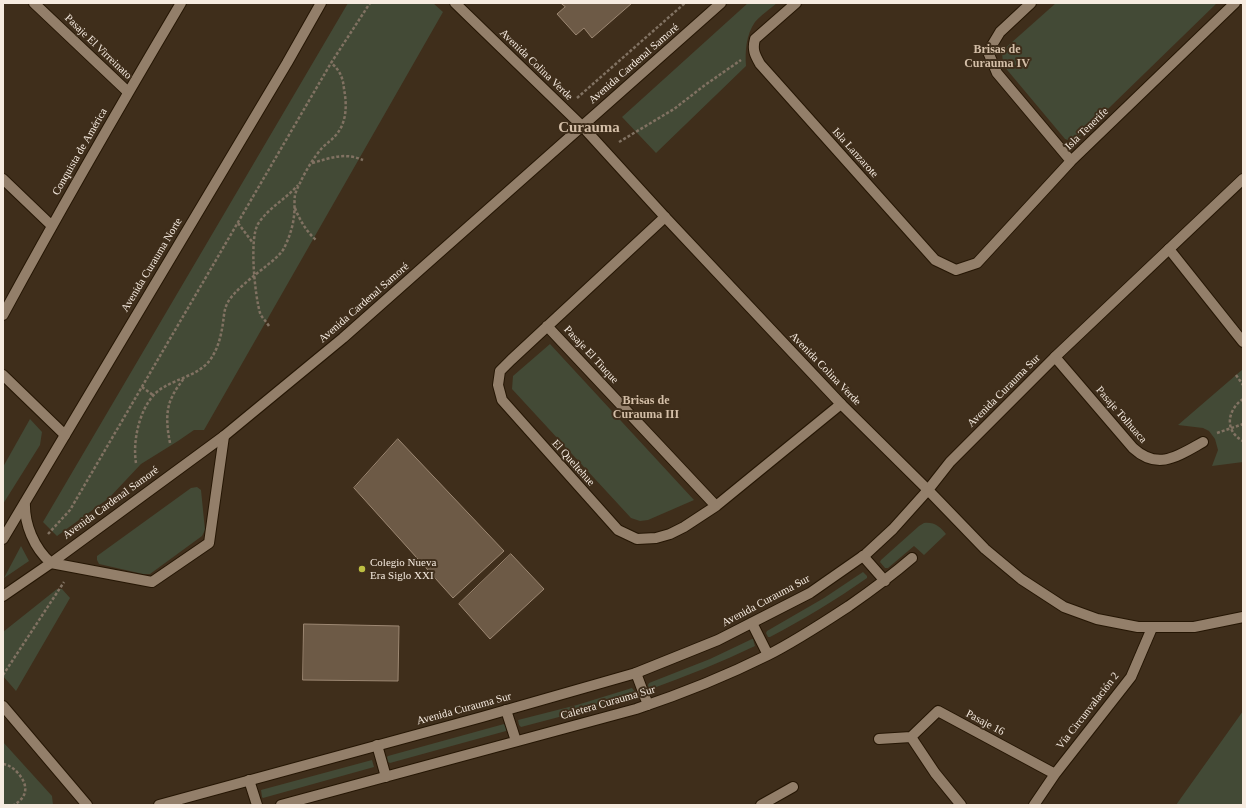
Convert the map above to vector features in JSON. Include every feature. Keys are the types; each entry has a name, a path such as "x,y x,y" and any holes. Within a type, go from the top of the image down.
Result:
{"street":[{"name":"Pasaje El Virreinato","path":"34,3 128,92"},
{"name":"Conquista de América","path":"3,315 128,92 181,3"},
{"name":"Avenida Curauma Norte","path":"3,539 283,70 321,3"},
{"name":"Avenida Colina Verde","path":"455,3 582,126 665,217 841,404 985,549 1021,579 1064,607 1097,619 1138,628 1194,627 1243,617"},
{"name":"Avenida Cardenal Samoré","path":"3,596 51,563 224,436 343,338 721,3"},
{"path":"753,52 755,39 796,3"},
{"path":"1031,3 1000,32 988,52 997,73 1071,160"},
{"name":"Isla Tenerife","path":"956,270 977,263 1071,160 1235,3"},
{"name":"Isla Lanzarote","path":"753,52 760,64 935,260 956,270"},
{"path":"3,179 52,226"},
{"name":"Avenida Curauma Sur","path":"159,805 636,673 718,640 810,593 863,556 893,530 950,462 1055,357 1243,179"},
{"name":"El Queltehue","path":"665,217 500,371 498,385 502,400 618,530 637,539 656,538 670,534 684,527 716,506 841,404"},
{"path":"1169,249 1243,342"},
{"name":"Pasaje El Tiuque","path":"547,326 716,506"},
{"name":"Pasaje Tolhuaca","path":"1055,357 1133,448 1141,455 1162,460 1174,458 1203,442"},
{"path":"3,375 65,435"},
{"path":"25,502 27,525 41,552 51,563 152,582 209,543 224,436"},
{"path":"863,556 885,581"},
{"name":"Caletera Curauma Sur","path":"281,805 648,705 704,683 768,655 813,629 885,581 912,558"},
{"path":"752,623 768,655"},
{"name":"Vía Circunvalación 2","path":"1034,805 1055,774 1131,676 1152,628"},
{"path":"636,673 648,705"},
{"path":"3,706 87,805"},
{"path":"506,710 516,741"},
{"name":"Pasaje 16","path":"911,737 938,711 1055,774"},
{"path":"879,739 911,737 935,773 961,805"},
{"path":"377,745 386,777"},
{"path":"249,780 257,805"},
{"path":"766,804 794,787"}],"path":[{"path":"46,536 70,510 331,64 370,3"},
{"path":"565,109 685,3"},
{"path":"605,150 674,108 753,52"},
{"path":"269,326 261,314 258,303 255,276 255,233 259,223 291,193 322,148 341,128 346,113 345,95 340,72 331,64"},
{"path":"312,163 346,155 354,156 363,160"},
{"path":"136,463 135,447 138,428 146,405 153,395 164,386 200,369 209,362 215,352 219,340 228,301 283,250 292,227 295,196 300,181"},
{"path":"294,206 298,216 309,233 317,241"},
{"path":"238,223 254,243"},
{"path":"1236,375 1243,385"},
{"path":"170,443 167,421 168,408 172,397 185,377"},
{"path":"142,387 153,395"},
{"path":"1243,399 1236,404 1232,410 1230,418 1231,428 1234,434 1243,441"},
{"path":"1203,442 1212,435 1243,424"},
{"path":"3,675 73,567"},
{"path":"3,764 13,768 25,784 23,797 14,805"}],"green space":[{"path":"348,3 433,3 443,12 204,430 194,430 141,464 109,498 57,536 43,522"},
{"path":"748,3 777,3 757,19 752,27 747,43 746,66 656,153 622,117"},
{"path":"1056,3 1217,3 1074,142 1065,139 1003,65 1002,51"},
{"path":"550,344 694,500 648,520 640,521 631,518 512,389 513,376"},
{"path":"1243,369 1243,462 1212,466 1218,450 1215,439 1209,431 1203,428 1178,425"},
{"path":"30,419 42,432 40,445 3,504 3,467"},
{"path":"197,487 201,490 205,530 202,536 150,574 143,574 99,564 97,556 191,488"},
{"path":"924,523 936,525 946,534 924,555 914,546 888,568 885,568 880,562 881,560"},
{"path":"21,546 29,561 4,578"},
{"path":"863,572 867,578 832,602 768,637 766,633 767,631 824,598"},
{"path":"57,589 62,589 70,598 16,691 3,676 3,632"},
{"path":"752,639 755,646 691,674 649,689 649,683 710,659"},
{"path":"632,688 636,693 635,695 521,727 519,725 518,720 577,705"},
{"path":"1243,711 1243,805 1176,805"},
{"path":"504,724 507,729 506,731 390,763 388,762 388,756"},
{"path":"3,742 52,796 53,805 3,805"},
{"path":"372,760 374,767 263,798 262,797 261,790"}],"building":[{"path":"561,3 632,3 592,38 584,28 576,35 557,14 565,7"},
{"path":"398,439 504,551 453,598 354,488"},
{"path":"511,554 544,589 490,639 459,604"},
{"path":"304,624 399,626 398,681 303,680"}],"place":[{"name":"Colegio Nueva Era Siglo XXI","path":"362,569"}],"district":[{"name":"Brisas de Curauma IV","path":"997,57"},
{"name":"Curauma","path":"589,128"},
{"name":"Brisas de Curauma III","path":"646,408"}]}
